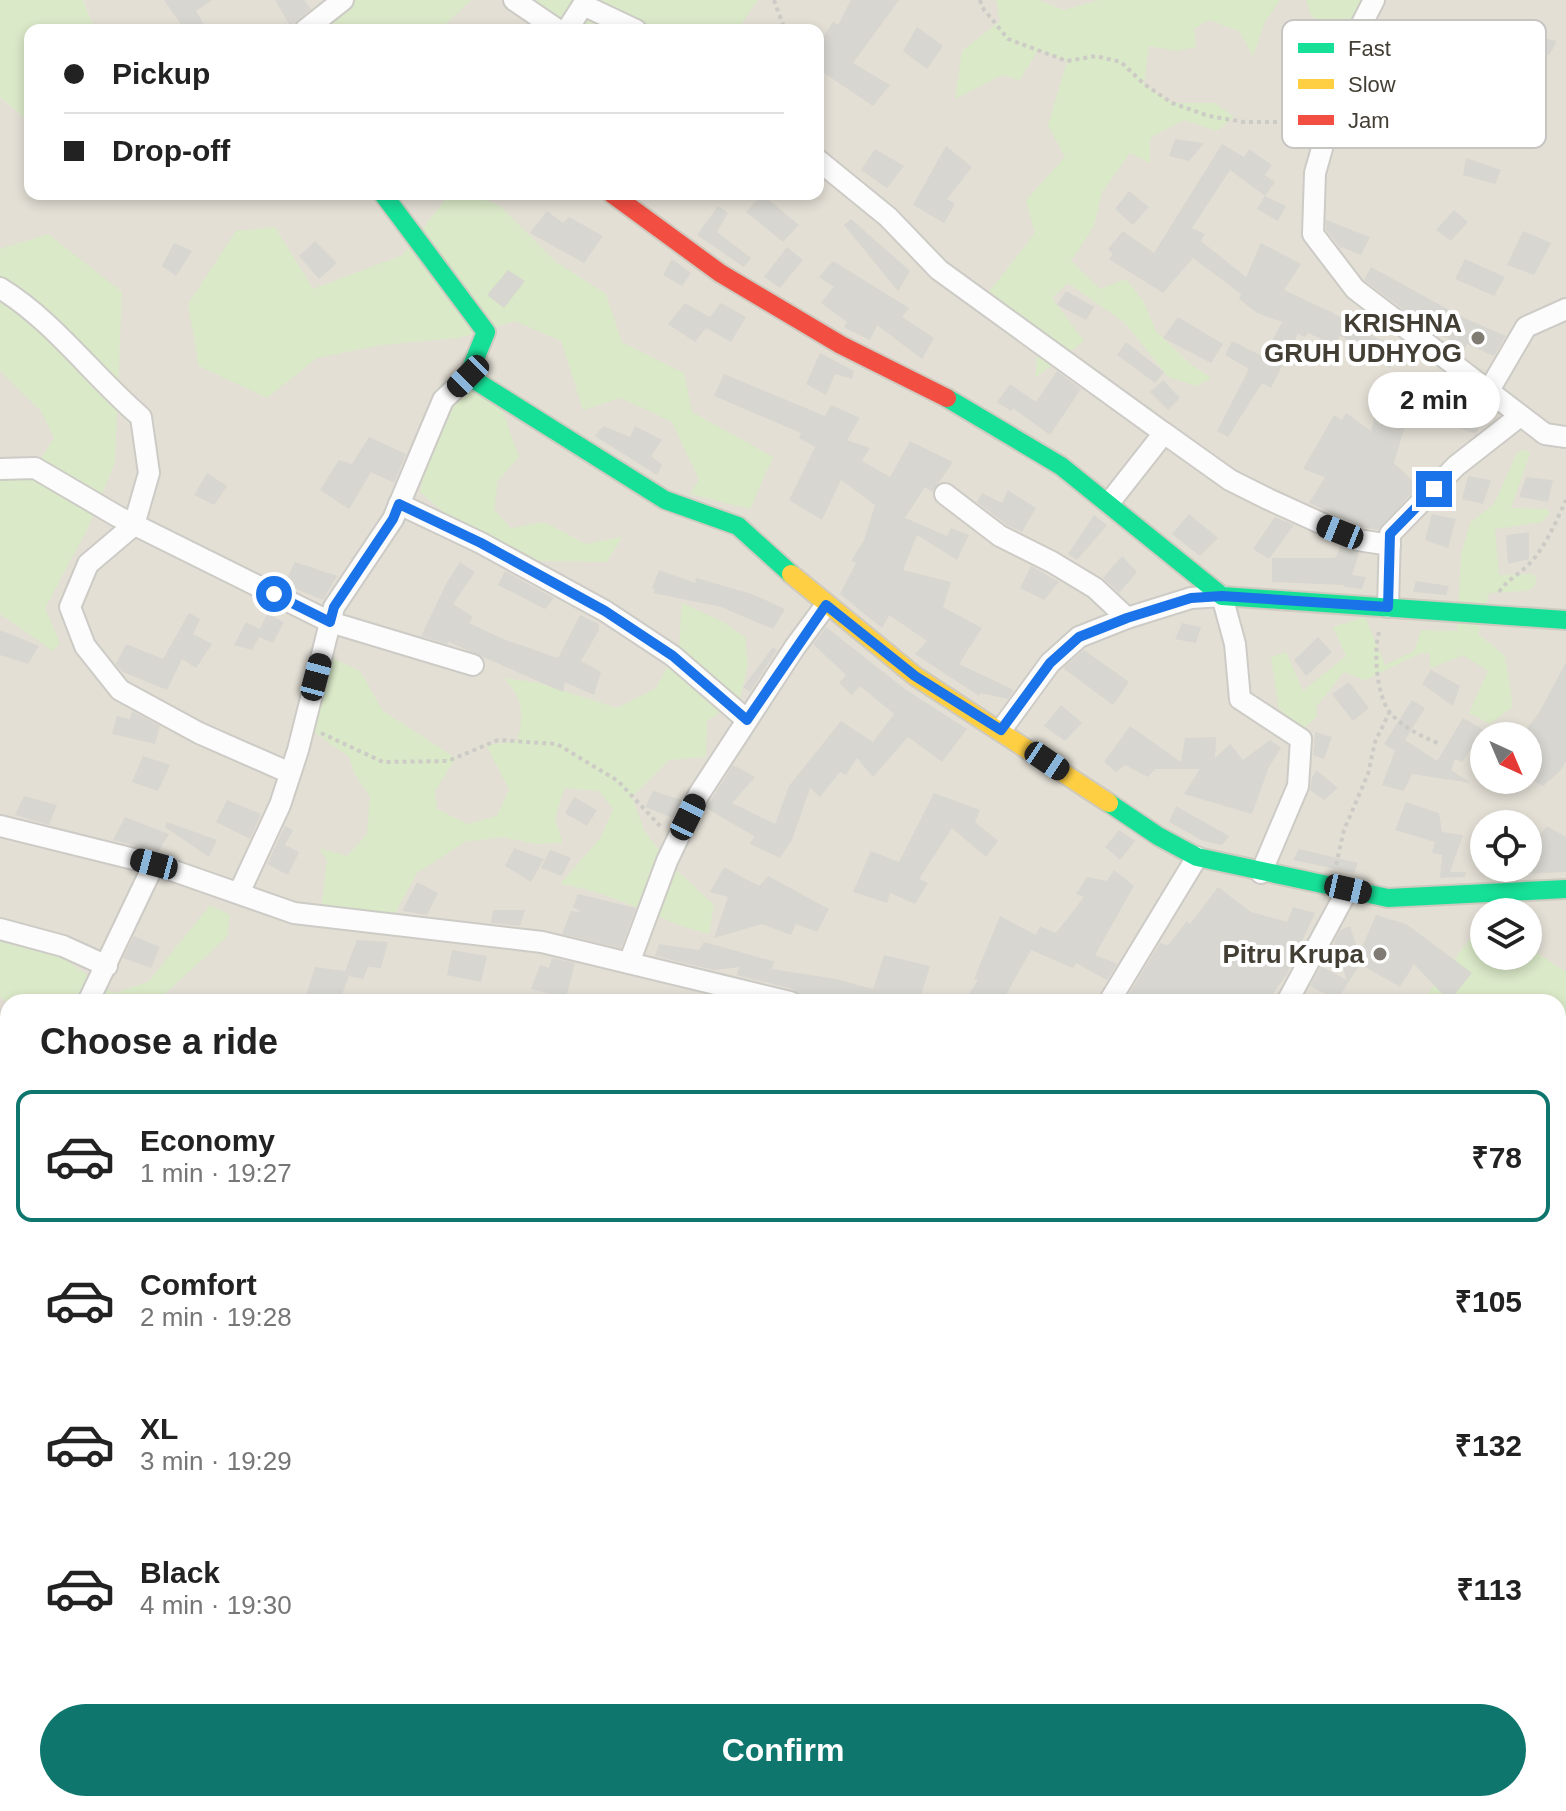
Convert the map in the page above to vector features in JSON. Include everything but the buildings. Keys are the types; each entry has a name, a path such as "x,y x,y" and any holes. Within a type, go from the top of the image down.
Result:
{"street":[{"path":"313,24 343,0"},
{"path":"514,0 549,24"},
{"path":"1364,20 1374,0"},
{"path":"571,24 583,5 623,24"},
{"path":"1322,148 1315,173 1313,234 1355,289 1545,434 1566,437"},
{"path":"824,165 888,217 939,270 1243,487 1358,540 1390,545"},
{"path":"239,893 280,805 334,607 393,519 443,400 468,376 486,332 387,200"},
{"path":"620,200 720,273 841,345 946,397 1061,466 1222,596 1235,644 1240,699 1301,739 1298,786 1261,873"},
{"path":"0,288 26,304 110,391 141,417 149,473 134,525 88,564 70,607 85,646 120,690 199,733 290,773"},
{"path":"1488,392 1526,327 1566,309"},
{"path":"468,376 665,500 738,526 826,605 915,676 1158,836 1197,857 1388,898 1566,889"},
{"path":"1388,607 1390,534 1456,466 1520,416"},
{"path":"1109,503 1164,433"},
{"path":"0,469 35,468 134,525 330,622 473,665"},
{"path":"945,494 1000,536 1095,588 1127,618"},
{"path":"399,504 481,543 605,611 673,656 747,720"},
{"path":"1001,730 1050,663 1079,637 1191,598 1222,596 1566,620"},
{"path":"629,963 676,840 699,794 826,605"},
{"path":"0,826 154,864 294,913 542,942 747,994"},
{"path":"1114,994 1197,857"},
{"path":"92,994 154,864"},
{"path":"1291,994 1343,888"},
{"path":"0,929 63,946 107,966"}],"path":[{"path":"774,0 783,24"},
{"path":"980,0 982,7 1008,39 1067,61 1096,56 1121,62 1144,84 1172,103 1209,116 1244,122 1282,120"},
{"path":"1485,615 1506,582 1528,566 1566,500"},
{"path":"1388,607 1375,643 1376,672 1389,713 1415,734 1440,744"},
{"path":"1343,888 1336,867 1344,830 1368,774 1375,742 1389,713"},
{"path":"304,725 383,762 448,761 498,740 557,744 618,781 648,816 676,840"}],"shaded area":[{"path":"83,0 1566,0 1566,994 0,994 0,97 24,117 24,200 824,200 824,24 93,24"}],"green space":[{"path":"0,0 83,0 93,24 24,24 24,117 0,97"},
{"path":"343,0 471,0 444,24 313,24"},
{"path":"514,0 758,0 741,24 549,24"},
{"path":"996,0 1039,0 1064,10 1100,0 1280,0 1265,22 1253,56 1239,31 1209,20 1194,29 1196,47 1176,51 1149,46 1144,85 1172,103 1215,103 1234,117 1217,131 1184,120 1150,138 1150,163 1130,153 1102,192 1094,226 1071,261 1100,289 1126,279 1143,301 1156,331 1189,363 1211,378 1197,386 1168,377 1125,323 1068,283 1052,298 1084,341 1035,378 1040,329 988,293 1035,233 1026,200 1065,157 1048,126 1067,61 1038,50 1020,80 1002,75 955,99 962,51 1000,21"},
{"path":"1306,0 1374,0 1362,20 1311,17"},
{"path":"444,200 486,200 500,206 556,262 606,294 622,342 684,373 692,412 773,457 750,509 690,494 699,480 672,422 621,398 583,410 561,341 515,321 459,338 382,345 317,358 267,398 199,366 188,304 236,231 275,227 313,289 403,255"},
{"path":"48,234 122,292 115,463 88,528 45,608 60,643 53,651 0,614 0,469 35,468 54,438 41,411 0,371 0,249"},
{"path":"468,376 502,409 519,457 498,481 494,510 511,528 544,522 586,544 622,537 607,562 541,561 481,543 420,492 436,418"},
{"path":"1527,450 1530,454 1511,508 1548,509 1549,514 1542,522 1495,529 1499,575 1534,574 1537,580 1534,587 1526,591 1489,593 1478,634 1505,656 1513,706 1493,722 1469,713 1488,671 1463,655 1431,668 1429,653 1419,654 1365,680 1344,672 1316,707 1317,716 1304,729 1279,709 1271,657 1286,652 1303,691 1346,656 1333,627 1365,617 1385,665 1414,651 1421,630 1457,631 1461,555 1470,523 1494,504 1520,451"},
{"path":"682,603 721,621 745,637 748,665 740,699 707,721 706,757 669,760 632,797 644,830 667,861 714,905 709,934 617,899 560,884 601,837 613,809 599,791 564,788 555,820 563,843 536,844 502,837 465,842 417,873 389,924 321,910 327,860 319,848 347,856 367,834 370,797 354,772 349,757 304,725 322,653 360,671 383,711 456,758 435,791 437,809 467,824 497,816 509,789 486,745 517,741 520,732 519,700 504,678 539,683 617,708 656,688 679,645"},
{"path":"210,905 230,915 227,937 165,994 0,994 0,940 48,942 73,965 113,993 148,982"},
{"path":"1470,939 1470,970 1542,970 1542,956 1566,972 1566,994 1427,994"}],"traffic: fast":[{"path":"387,200 486,332 468,376 665,500 738,526 791,574"},
{"path":"947,398 1061,466 1222,596 1566,620"},
{"path":"1109,803 1158,836 1197,857 1388,898 1566,889"}],"traffic: slow":[{"path":"791,574 915,676 1109,803"}],"traffic: jam":[{"path":"620,200 720,273 841,345 947,398"}],"place":[{"name":"KRISHNA GRUH UDHYOG","path":"1478,338"},
{"name":"Pitru Krupa","path":"1380,954"}],"route":[{"path":"274,594 330,622 334,607 393,519 399,504 481,543 605,611 673,656 747,720 826,605 915,676 1001,730 1050,663 1079,637 1127,618 1191,598 1222,596 1388,607 1390,534 1434,489"}]}
